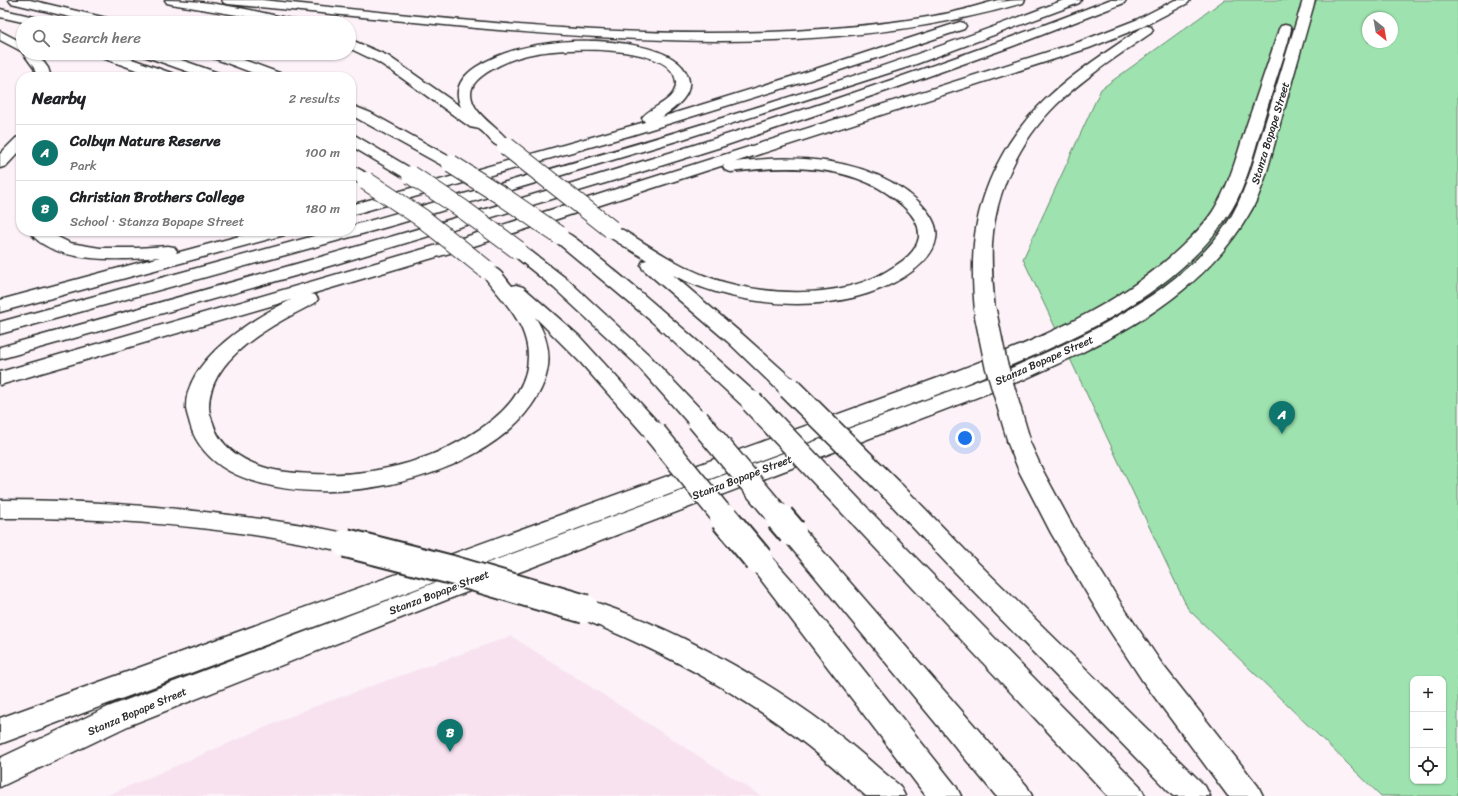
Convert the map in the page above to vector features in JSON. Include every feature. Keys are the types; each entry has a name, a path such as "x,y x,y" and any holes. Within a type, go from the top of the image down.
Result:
{"main road":[{"path":"15,0 82,16"},
{"path":"171,0 260,16"},
{"path":"228,0 551,31 646,37 727,38 790,36 901,24 974,12 1019,0"},
{"path":"356,208 612,136 802,78 1034,0"},
{"path":"356,230 682,134 902,63 981,36 1075,0"},
{"path":"0,353 398,241 590,183 742,135 952,64 1120,0"},
{"path":"0,379 471,241 584,205 1077,47 1128,28 1184,0"},
{"path":"1189,0 1073,83 1043,110 1016,142 1005,163 987,217 982,271 988,334 1019,441 1031,471 1060,526 1112,612 1152,672 1247,796"},
{"name":"Stanza Bopape Street","path":"0,732 956,379 1030,350 1083,324 1122,301 1168,268 1189,250 1223,208 1238,175 1296,0"},
{"name":"Stanza Bopape Street","path":"0,773 119,716 451,587 1017,374 1081,345 1119,325 1156,301 1197,269 1231,231 1244,211 1250,197 1309,0"},
{"path":"0,13 16,17"},
{"path":"0,24 16,28"},
{"path":"0,35 16,44"},
{"path":"356,46 383,59 397,68 504,145 614,231 789,388 892,490 960,561 1194,796"},
{"path":"504,145 469,108 464,94 467,82 472,77 489,65 507,57 539,49 566,46 626,48 662,59 674,67 683,77 683,89 675,100 660,112 625,128 508,166"},
{"path":"35,60 42,72"},
{"path":"122,60 155,72"},
{"path":"169,60 202,72"},
{"path":"232,60 264,72"},
{"path":"356,111 451,164 502,196 559,235 624,287 689,343 752,402 1129,796"},
{"path":"356,143 412,175 461,208 518,250 561,284 642,359 698,420 1016,796"},
{"path":"0,164 16,146"},
{"path":"584,205 725,168 774,163 808,164 830,167 867,176 891,188 903,196 916,208 924,221 928,232 927,243 922,252 912,263 887,281 845,294 794,297 746,293 706,282 674,268 614,231"},
{"path":"358,176 422,218 524,297 574,344 623,396 655,433 792,599 945,796"},
{"path":"44,236 65,246 94,252 129,254 168,251 241,236"},
{"path":"0,306 259,236"},
{"path":"0,328 335,236"},
{"path":"471,241 315,296 286,310 248,332 222,355 210,370 203,383 197,411 200,423 207,438 229,461 244,468 284,480 308,482 357,482 384,478 430,465 469,448 504,422 518,409 533,387 537,366 536,340 530,327 522,312 489,271"},
{"path":"0,508 126,513 183,518 307,534 448,570 585,609 647,634 724,674 782,710 819,738 888,796"},
{"path":"0,760 119,716"}],"lane":[{"path":"901,24 1004,0"}],"shaded area":[{"path":"511,636 761,796 106,796 308,709"}],"green space":[{"path":"1224,0 1458,0 1458,796 1381,796 1188,609 1023,259 1101,89"}],"place":[{"name":"Colbyn Nature Reserve","path":"1282,434"},
{"name":"Christian Brothers College","path":"450,752"}]}
